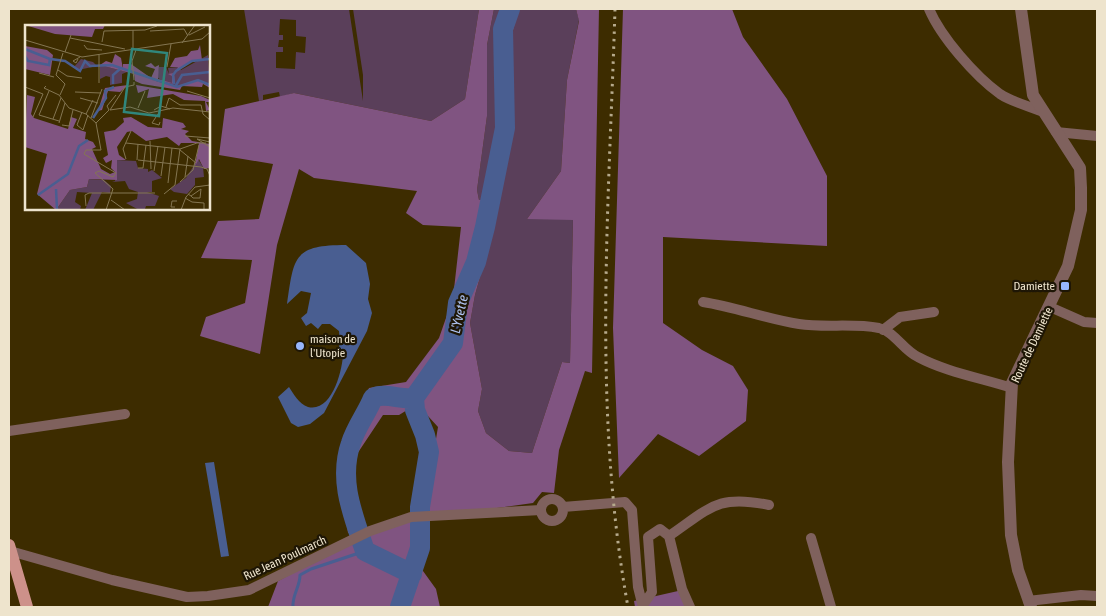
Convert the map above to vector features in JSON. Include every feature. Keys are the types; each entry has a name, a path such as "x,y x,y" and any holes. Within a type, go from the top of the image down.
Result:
{"main road":[{"path":"10,548 27,607"}],"street":[{"path":"929,9 935,22 960,56 1000,94 1043,112"},
{"name":"Route de Damiette","path":"1021,9 1033,95 1080,168 1081,210 1068,266 1050,308 1012,383 1008,462 1011,535 1018,570 1029,604"},
{"path":"1056,132 1097,136"},
{"path":"703,302 800,324 831,324 888,331 916,356 930,363 1012,388"},
{"path":"1050,308 1084,322 1097,323"},
{"path":"883,330 900,317 934,312"},
{"path":"9,431 125,414"},
{"path":"552,499 559,501 563,506 562,516 555,521 546,520 541,510 545,501 552,499"},
{"path":"669,536 717,504 744,499 769,504"},
{"path":"563,506 625,502 629,504 632,510 638,588 643,606"},
{"name":"Rue Jean Poulmarch","path":"10,548 112,580 187,597 208,596 257,587 370,531 411,517 541,510"},
{"path":"643,606 652,592 648,537 660,529 669,536 682,590 690,607"},
{"path":"811,538 831,607"},
{"path":"1029,604 1081,595 1097,596"}],"shaded area":[{"path":"244,9 349,9 363,101 363,75 353,9 479,9 465,99 431,121 294,93 280,97 279,92 263,95 263,100 259,101","holes":["280,19 296,20 296,36 306,37 305,53 296,52 295,69 276,68 276,52 283,52 283,47 278,47 279,40 283,40 283,35 279,35"]},
{"path":"479,9 494,9 487,45 487,116 477,190 479,200 490,200 505,128 503,29 510,9 519,9 510,42 509,132 495,198 489,245 475,295 470,323 482,389 478,411 486,433 509,451 532,453 562,362 570,363 573,220 527,219 561,171 567,80 579,21 576,9 599,9 592,373 585,371 559,450 554,493 542,492 533,503 423,518 423,571 436,589 440,607 268,607 278,581 356,539 423,517 438,427 417,404 399,415 383,415 355,457 354,482 366,528 348,533 340,456 369,388 406,382 439,338 453,298 461,227 423,225 406,213 417,191 314,178 299,169 277,245 260,354 200,336 206,317 245,303 252,260 201,258 218,221 259,219 273,164 219,155 225,109 294,93 431,121 465,99"},
{"path":"494,9 510,9 503,29 505,128 490,200 479,200 477,190 487,116 487,45"},
{"path":"519,9 576,9 579,20 567,80 561,171 527,219 573,219 570,363 562,362 532,453 509,451 486,433 478,411 482,389 470,323 475,295 489,245 495,198 509,132 510,42"},
{"path":"623,9 732,9 743,37 787,99 827,176 827,246 663,237 663,323 702,350 733,366 748,390 746,421 699,456 658,434 619,478 613,328"},
{"path":"678,591 686,607 635,607 634,601"}],"water":[{"path":"346,245 366,263 370,284 368,299 372,313 367,331 324,413 310,424 298,427 291,423 278,397 289,387 305,406 316,407 324,403 330,397 338,379 343,353 338,351 340,343 339,331 330,324 322,324 318,329 311,323 306,326 301,318 307,313 311,293 301,291 287,304 292,275 299,257 306,251 315,248"},
{"path":"214,462 229,556 221,557 205,463"}],"waterway":[{"name":"L'Yvette","path":"400,607 420,548 420,507 429,452 425,435 415,410 414,398 453,343 458,303 476,262 485,227 505,128 503,29 510,9"},
{"path":"412,574 365,551 352,511 346,470 347,457 353,437 373,398 377,396 414,398"},
{"path":"293,607 300,575 311,569 365,551"}],"railway":[{"path":"615,9 607,234 606,384 617,533 628,607"}],"place":[{"name":"Damiette","path":"1065,286"},
{"name":"maison de l'Utopie","path":"300,346"}]}
